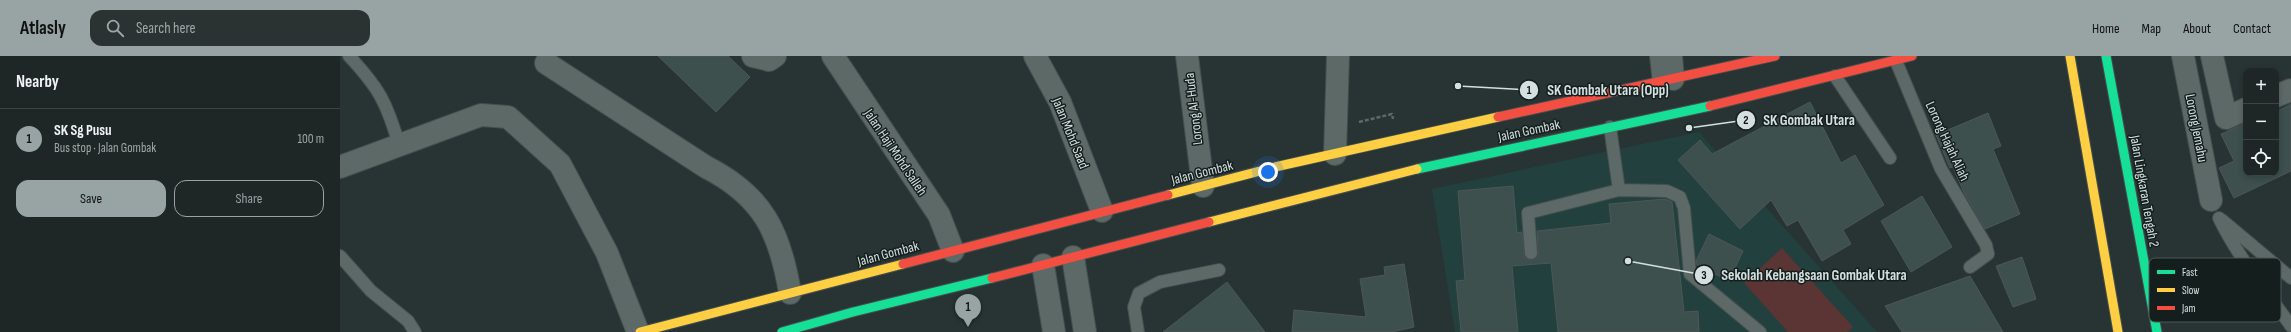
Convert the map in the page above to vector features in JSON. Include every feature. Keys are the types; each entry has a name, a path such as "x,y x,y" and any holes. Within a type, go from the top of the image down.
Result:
{"main road":[{"name":"Jalan Gombak","path":"639,332 1203,186 1335,154 1775,56"},
{"name":"Jalan Gombak","path":"782,332 853,312 1043,265 1396,173 1706,107 1912,56"},
{"path":"2070,56 2118,332"},
{"name":"Jalan Lingkaran Tengah 2","path":"2106,56 2149,289"},
{"name":"Jalan Lingkaran Tengah 2","path":"2155,322 2157,332"}],"street":[{"path":"753,56 769,60 775,56"},
{"name":"Jalan Haji Mohd Salleh","path":"833,56 939,215 953,251"},
{"name":"Lorong Al-Huda","path":"1188,56 1203,186"},
{"path":"1335,154 1338,56"},
{"path":"1666,81 1672,56"},
{"name":"Lorong Jemahu","path":"2183,56 2215,209"},
{"path":"2212,56 2226,118 2243,110"},
{"name":"Jalan Mohd Saad","path":"1040,58 1060,102 1102,211"},
{"path":"546,63 706,167 730,179 754,203 770,224 784,260 790,293"},
{"path":"2279,95 2291,90"},
{"path":"340,167 481,115 508,117 560,164 606,253 639,332"},
{"path":"1073,257 1085,332"},
{"path":"1043,265 1054,332"}],"lane":[{"path":"349,56 379,91 390,115 399,145"},
{"path":"1656,56 1666,81"},
{"name":"Lorong Hajah Aliah","path":"1896,61 1941,169 1986,245 1988,254 1970,268"},
{"path":"1835,76 1890,158"},
{"path":"1610,127 1619,190"},
{"path":"1531,253 1528,213 1619,190 1667,191 1680,197 1684,208 1690,274 1760,332"},
{"path":"2215,209 2269,258"},
{"path":"2215,209 2227,235 2242,258"},
{"path":"340,256 371,291 408,321 415,332"},
{"path":"2281,269 2291,278"},
{"path":"1138,332 1134,306 1139,293 1160,282 1219,270"},
{"path":"2281,312 2291,326"}],"path":[{"path":"1354,123 1392,114"}],"shaded area":[{"path":"1699,132 1877,332 1455,332 1432,189"},
{"path":"1782,248 1853,327 1847,332 1788,332 1744,283"}],"building":[{"path":"658,56 728,56 750,77 716,112"},
{"path":"1810,102 1841,163 1855,155 1884,205 1843,230 1851,244 1822,261 1798,220 1787,226 1771,200 1740,229 1678,160 1700,140 1712,154"},
{"path":"2291,104 2291,171 2234,198 2219,168 2234,161 2221,134 2243,124 2243,176 2279,176 2279,110"},
{"path":"1988,113 2001,146 1993,149 2020,214 1985,229 1964,193 1953,167 1950,168 1936,135"},
{"path":"1513,186 1517,233 1522,232 1525,258 1531,260 1538,256 1537,231 1611,223 1609,204 1665,199 1672,202 1684,312 1698,311 1699,332 1558,332 1551,263 1512,266 1518,332 1461,332 1456,281 1465,280 1458,191"},
{"path":"1922,196 1952,247 1911,272 1881,221"},
{"path":"1709,234 1743,251 1729,281 1697,265 1696,261"},
{"path":"2022,257 2036,299 2013,307 1996,266"},
{"path":"1404,264 1414,327 1392,332 1292,332 1294,310 1366,317 1360,279 1385,275 1384,267"},
{"path":"1970,276 2003,332 1902,332 1885,306"},
{"path":"1227,282 1265,332 1163,332"}],"traffic: fast":[{"path":"2106,56 2149,289"},
{"path":"1417,169 1710,106"},
{"path":"782,332 853,312 992,278"},
{"path":"2155,322 2157,332"}],"traffic: slow":[{"path":"2070,56 2118,332"},
{"path":"1168,195 1275,167 1498,117"},
{"path":"1209,222 1417,169"},
{"path":"640,332 903,264"}],"traffic: jam":[{"path":"1498,117 1775,56"},
{"path":"1710,106 1912,56"},
{"path":"903,264 1168,195"},
{"path":"992,278 1209,222"}],"place":[{"name":"SK Gombak Utara (Opp)","path":"1458,86"},
{"name":"SK Gombak Utara","path":"1689,128"},
{"name":"Sekolah Kebangsaan Gombak Utara","path":"1628,261"},
{"name":"SK Sg Pusu","path":"968,327"}]}
